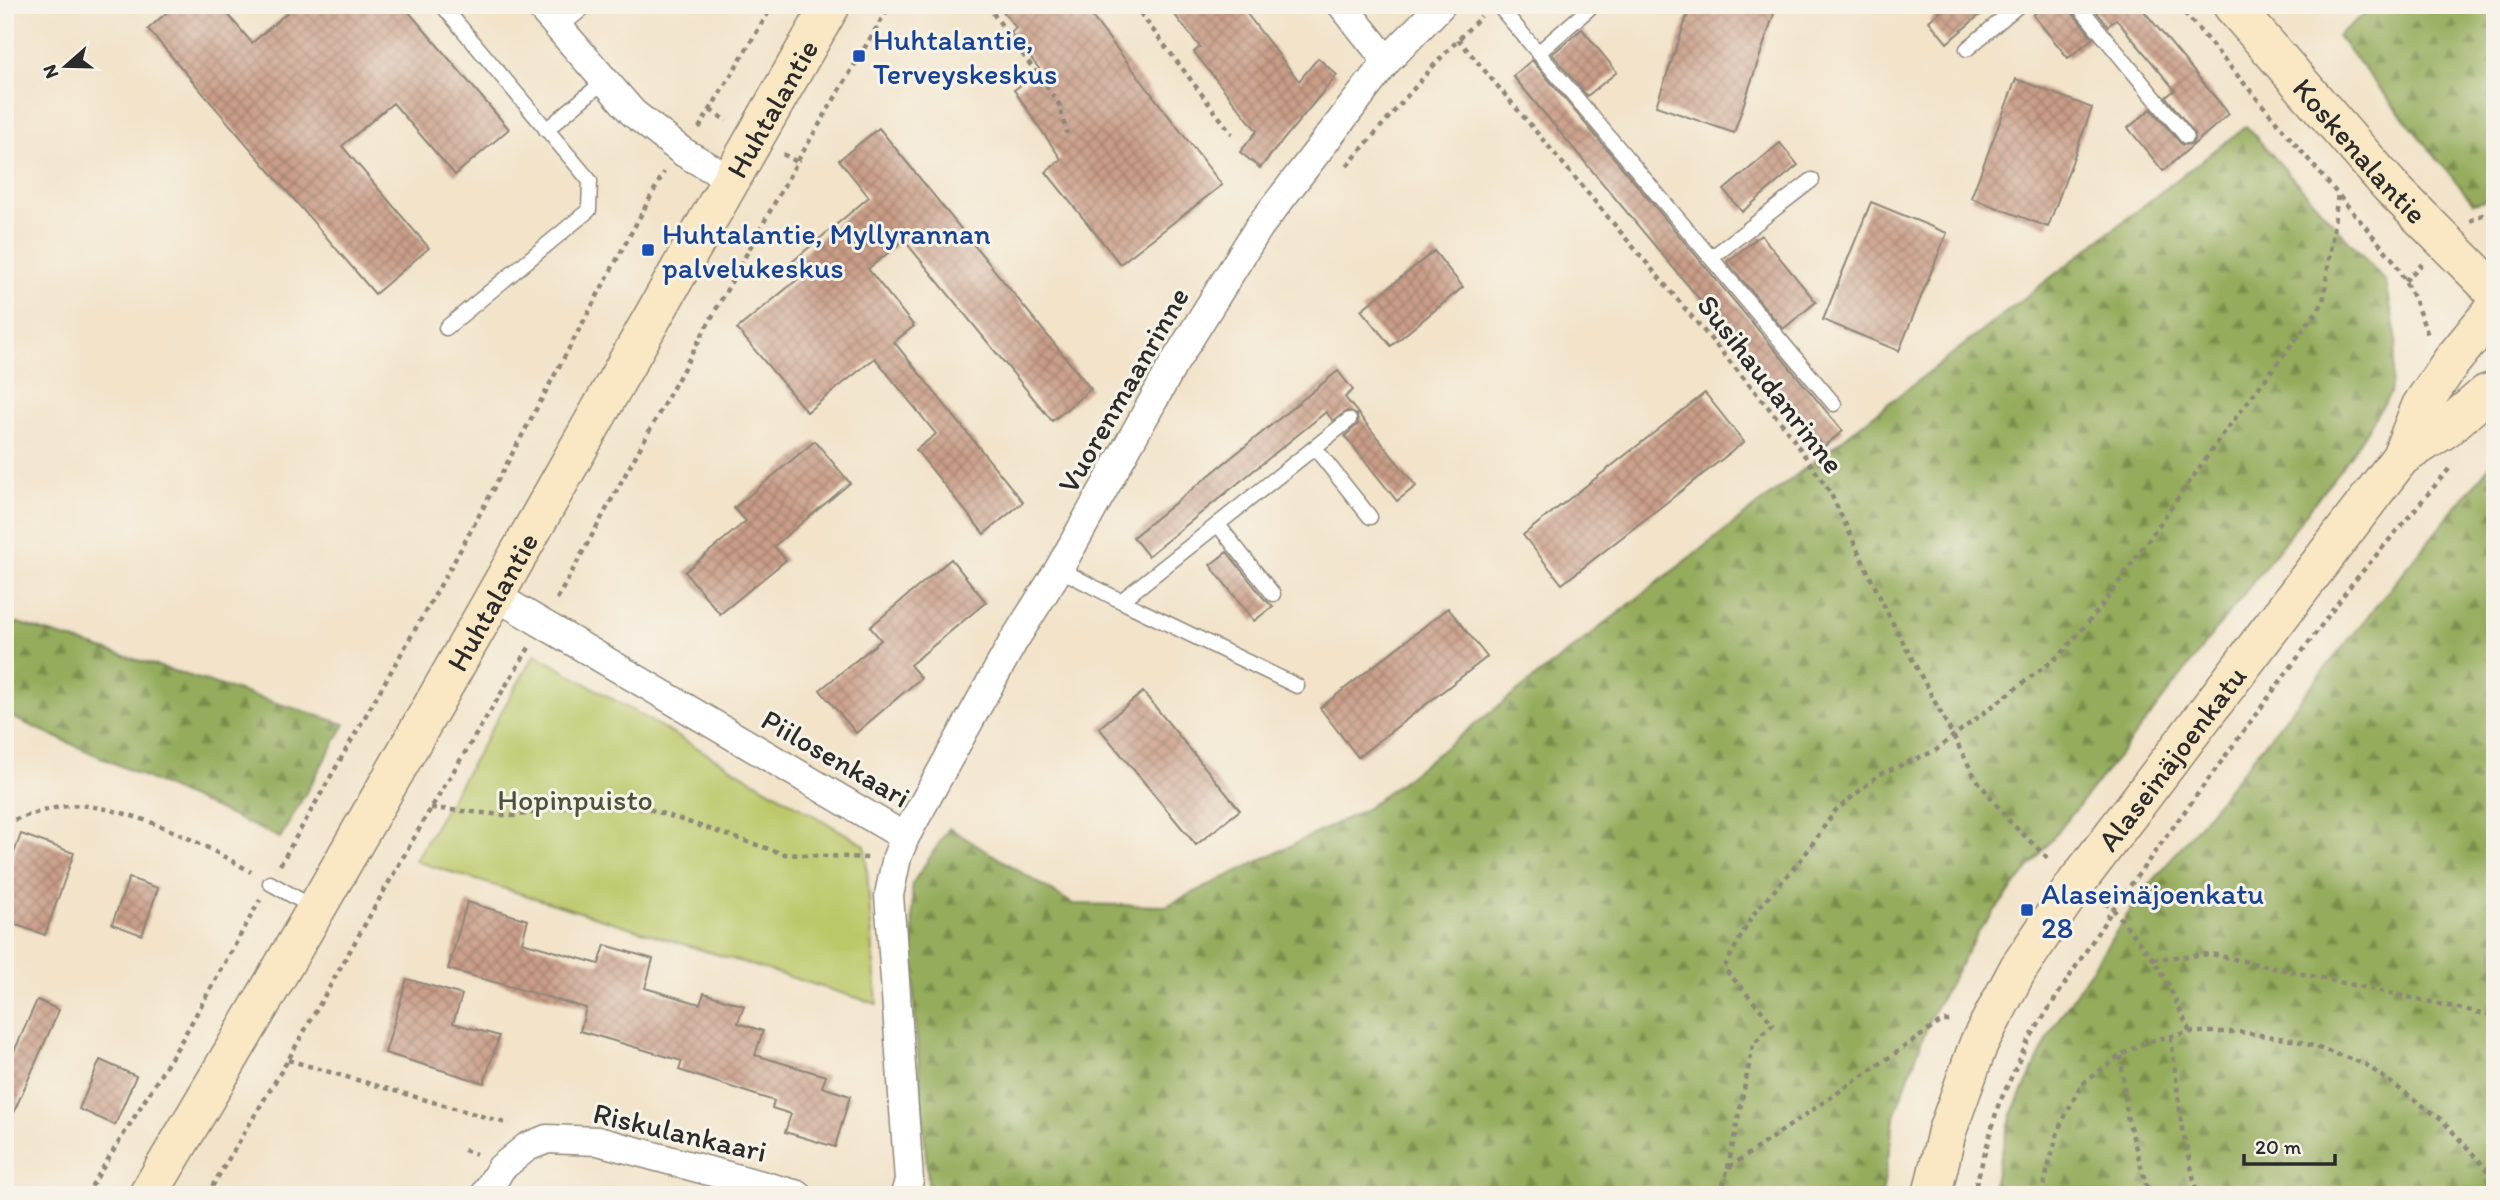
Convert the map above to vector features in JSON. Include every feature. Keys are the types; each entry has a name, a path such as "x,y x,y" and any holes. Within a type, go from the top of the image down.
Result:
{"street":[{"path":"539,5 633,113 683,152 730,180"},
{"name":"Huhtalantie","path":"148,1195 317,909 831,5"},
{"path":"1342,5 1387,61"},
{"name":"Vuorenmaanrinne","path":"901,847 1013,642 1059,569 1173,365 1259,228 1387,61 1441,5"},
{"name":"Koskenalantie","path":"2232,5 2389,185 2495,292"},
{"name":"Alaseinäjoenkatu","path":"1932,1195 1947,1130 1979,1043 2018,969 2077,882 2401,457 2421,406 2451,362 2495,308"},
{"name":"Alaseinäjoenkatu","path":"2401,457 2445,429 2492,387"},
{"name":"Piilosenkaari","path":"494,595 901,847 889,895 909,1180 905,1195"},
{"name":"Riskulankaari","path":"485,1195 501,1168 527,1147 547,1139 598,1142 798,1195"}],"lane":[{"path":"442,5 590,181 589,210 446,328"},
{"path":"559,28 587,5"},
{"path":"1498,5 1835,404"},
{"path":"1538,53 1593,5"},
{"path":"1967,49 2020,5"},
{"path":"2078,5 2186,136"},
{"path":"546,130 604,81"},
{"path":"1711,258 1812,180"},
{"path":"1121,601 1349,420"},
{"path":"1315,448 1370,517"},
{"path":"1218,525 1273,594"},
{"path":"1059,569 1297,687"},
{"path":"270,883 317,909"}],"path":[{"path":"86,1195 172,1057 456,558 661,173 672,169 773,5"},
{"path":"988,5 1059,104 1067,134"},
{"path":"1133,5 1232,134"},
{"path":"2178,5 2395,262 2414,299 2431,344 2451,362"},
{"path":"1343,170 1483,14"},
{"name":"Susihaudanrinne","path":"1458,39 1784,426 1830,492 1888,614 1975,777 2009,821 2053,864 2113,909 2153,959 2166,980 2190,1032"},
{"path":"1720,1195 1753,1045 1773,1024 1724,968 1752,916 1804,856 1835,811 1880,774 1935,751 2061,654 2101,607 2221,437 2323,303 2338,194"},
{"path":"1973,1195 1998,1106 2028,1041 2113,909 2351,585 2456,461"},
{"path":"5,824 40,811 86,805 150,822 223,855 270,883"},
{"path":"431,807 514,816 578,805 649,808 784,854 841,858 901,847"},
{"path":"2153,959 2211,954 2495,1016"},
{"path":"1728,1168 1942,1021 1993,1016"},
{"path":"2042,1195 2059,1128 2081,1085 2121,1055 2146,1042 2190,1032 2241,1032 2298,1041 2365,1064 2440,1118 2495,1178"},
{"path":"2171,1037 2182,1129 2196,1188 2201,1195"},
{"path":"2121,1055 2127,1116 2149,1195"},
{"path":"288,1060 508,1123 527,1147"}],"green space":[{"path":"2375,5 2495,5 2495,198 2473,203 2337,36"},
{"path":"2246,126 2386,282 2397,341 2390,394 2351,455 2133,738 1980,929 1931,1016 1895,1113 1882,1195 929,1195 914,1006 912,884 949,828 1073,904 1166,906 1366,809"},
{"path":"2495,459 2495,1195 1990,1195 2012,1114 2054,1026 2133,906"},
{"path":"5,619 345,724 280,838 5,714"},
{"name":"Hopinpuisto","path":"535,654 865,845 877,1004 415,861"}],"building":[{"path":"175,5 220,5 252,43 296,5 403,5 509,129 455,175 393,103 342,146 429,248 375,294 148,29"},
{"path":"998,5 1083,5 1222,185 1120,264 1046,172 1061,159 1014,90 1041,71 1011,33 1016,28"},
{"path":"1167,5 1240,5 1299,81 1318,58 1337,75 1260,168 1240,152 1257,131 1194,52 1200,47"},
{"path":"1691,5 1777,5 1734,133 1656,106"},
{"path":"1947,5 1991,5 1947,43 1929,21"},
{"path":"2045,5 2069,5 2093,38 2068,58 2033,15"},
{"path":"2091,5 2139,5 2229,114 2163,171 2128,128 2151,109 2182,145 2192,144 2195,134 2166,97 2175,90 2116,19 2108,26"},
{"path":"1582,29 1617,72 1587,96 1552,54"},
{"path":"1532,60 1843,431 1823,447 1513,76"},
{"path":"2016,79 2092,108 2048,227 1971,198"},
{"path":"879,128 1091,389 1052,421 904,240 868,269 914,326 894,342 1023,502 984,534 916,450 936,434 875,358 807,412 737,329 798,279 787,266 869,197 839,160"},
{"path":"1780,143 1798,165 1742,212 1724,190"},
{"path":"1871,202 1947,233 1899,351 1823,320"},
{"path":"1761,235 1816,302 1783,329 1727,262"},
{"path":"1434,251 1463,287 1391,346 1361,310"},
{"path":"1338,371 1353,390 1345,397 1416,486 1397,501 1345,436 1358,424 1357,415 1347,411 1333,421 1326,412 1148,556 1133,537"},
{"path":"1705,393 1744,442 1562,584 1523,535"},
{"path":"815,441 850,483 774,546 786,560 720,614 685,572 746,521 734,508"},
{"path":"1227,552 1265,600 1273,606 1254,621 1210,565"},
{"path":"951,559 986,602 910,665 921,678 856,733 820,690 881,640 870,627"},
{"path":"1448,608 1487,657 1358,757 1320,708"},
{"path":"1143,692 1240,810 1196,845 1099,728"},
{"path":"21,834 74,853 45,935 5,921 5,878"},
{"path":"129,878 158,888 142,935 112,924"},
{"path":"467,902 528,920 522,942 599,964 605,945 653,959 645,988 700,1004 704,993 744,1006 738,1023 763,1031 755,1055 826,1076 822,1087 850,1096 835,1147 785,1132 791,1114 772,1108 774,1101 679,1070 682,1061 580,1031 586,1008 448,969"},
{"path":"407,979 462,995 453,1023 499,1036 484,1083 385,1053"},
{"path":"37,1000 59,1010 5,1132 5,1072"},
{"path":"100,1060 136,1076 115,1125 79,1109"}],"place":[{"name":"Huhtalantie, Terveyskeskus","path":"859,56"},
{"name":"Huhtalantie, Myllyrannan palvelukeskus","path":"648,250"},
{"name":"Alaseinäjoenkatu 28","path":"2027,910"}]}
